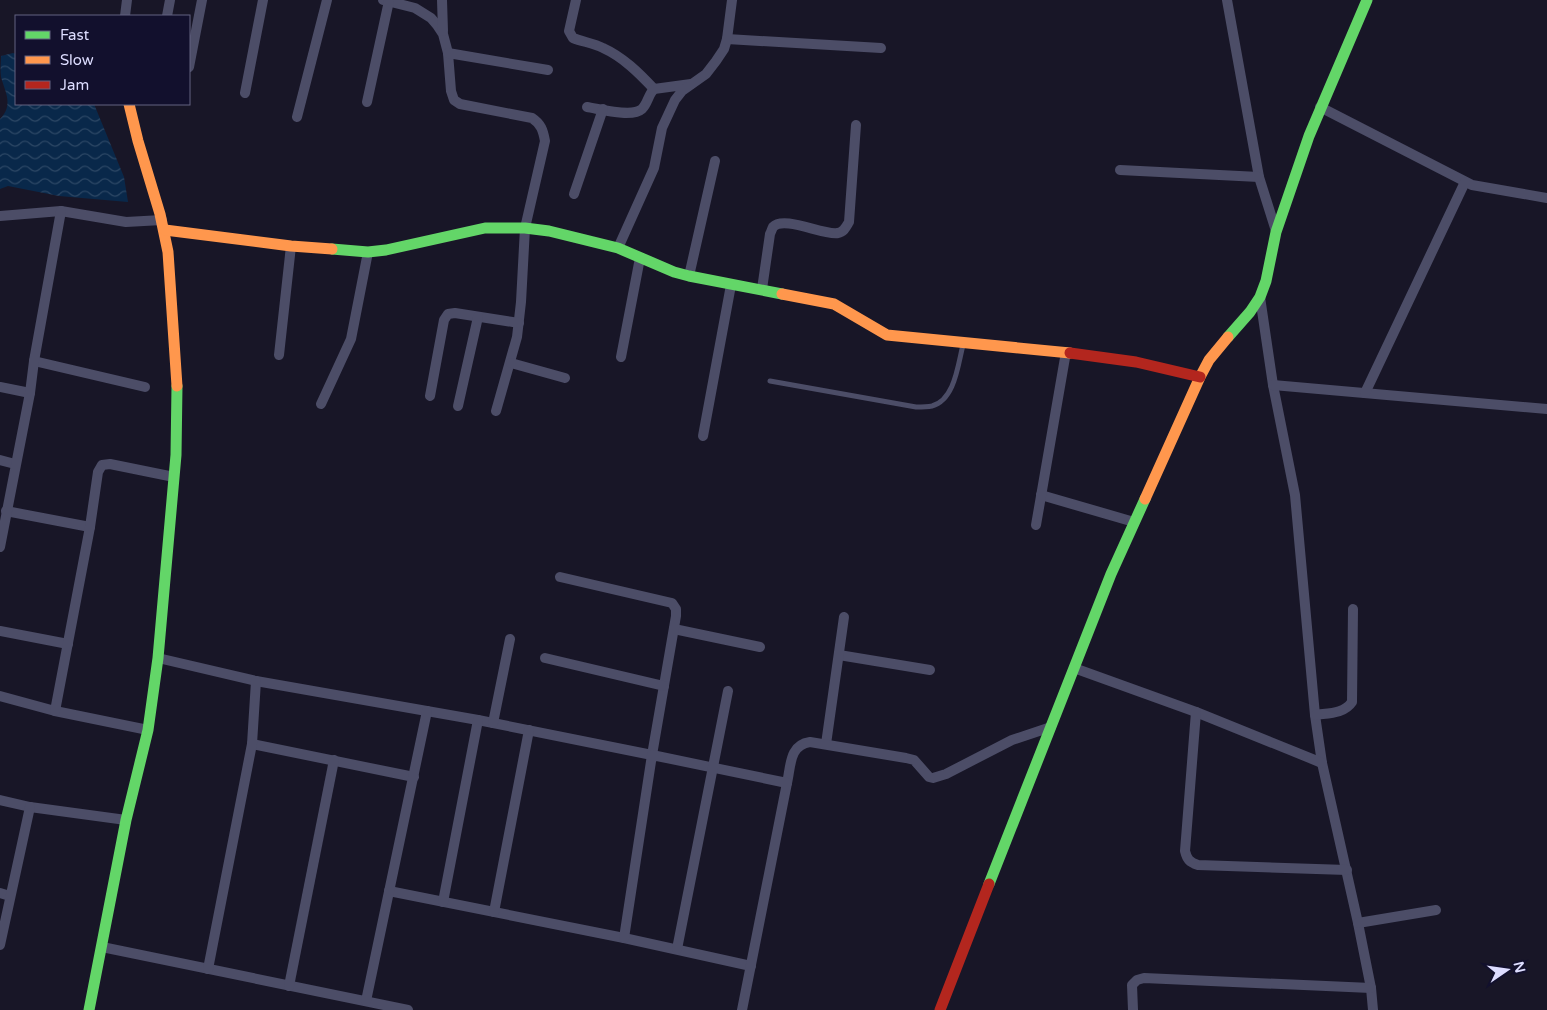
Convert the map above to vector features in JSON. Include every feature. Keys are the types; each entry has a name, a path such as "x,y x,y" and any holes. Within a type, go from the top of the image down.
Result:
{"street":[{"path":"125,15 127,0"},
{"path":"167,15 170,0"},
{"path":"190,61 202,0"},
{"path":"246,93 263,0"},
{"path":"297,117 327,0"},
{"path":"368,102 386,0 404,4 424,13 431,18 443,34"},
{"path":"442,0 443,34 448,53 451,91 454,100 460,104 532,118 540,123 545,141 525,228 517,337 496,411"},
{"path":"576,0 569,31 570,35 578,40 604,48 623,60 654,89"},
{"path":"618,248 654,168 662,128 668,113 682,91 706,74 724,48 732,0"},
{"path":"1227,0 1259,177 1276,232"},
{"path":"941,1010 1111,574 1134,522 1209,360 1250,312 1260,297 1266,281 1276,232 1320,107 1367,0"},
{"path":"727,39 881,48"},
{"path":"448,53 548,70"},
{"path":"587,107 627,113 640,111 654,89 692,83"},
{"path":"89,1010 126,820 148,730 158,658 174,477 177,393 168,252 163,225 139,149 129,105"},
{"path":"1320,107 1465,182 1486,189 1547,198"},
{"path":"574,194 602,109"},
{"path":"762,290 770,234 773,227 779,224 788,224 839,233 845,229 849,222 856,125"},
{"path":"689,276 715,162"},
{"path":"1120,170 1259,177"},
{"path":"1365,393 1465,182"},
{"path":"0,547 30,393 61,211"},
{"path":"0,216 61,211 126,222 163,225 291,246 368,252 386,250 485,228 525,228 549,231 618,248 674,272 689,276 834,304 887,334 1066,352 1136,362 1200,377"},
{"path":"279,356 291,246"},
{"path":"321,404 351,340 368,252"},
{"path":"621,357 640,258"},
{"path":"702,436 731,285"},
{"path":"1260,297 1273,385 1295,495 1315,715 1322,763 1347,870 1374,1010"},
{"path":"430,396 444,320 448,314 478,316 519,323"},
{"path":"458,406 478,316"},
{"path":"1036,525 1066,352"},
{"path":"34,361 145,387"},
{"path":"511,363 565,378"},
{"path":"1273,385 1547,409"},
{"path":"0,388 30,393"},
{"path":"0,460 15,464"},
{"path":"55,711 90,527 98,472 102,465 110,464 174,477"},
{"path":"1041,495 1134,522"},
{"path":"6,511 90,527"},
{"path":"560,576 672,603 676,609 624,938"},
{"path":"1315,715 1342,711 1349,708 1352,702 1353,609"},
{"path":"826,744 844,617"},
{"path":"674,629 760,647"},
{"path":"0,631 68,644"},
{"path":"493,723 510,639"},
{"path":"839,655 930,670"},
{"path":"158,658 256,681 478,720 788,783"},
{"path":"545,658 664,686"},
{"path":"1074,668 1196,712 1322,763"},
{"path":"208,969 252,744 256,681"},
{"path":"678,949 728,691"},
{"path":"0,696 55,711 148,730"},
{"path":"366,1001 427,711"},
{"path":"1196,712 1185,850 1186,858 1191,863 1198,865 1347,870"},
{"path":"443,902 478,720"},
{"path":"742,1010 793,755 797,746 810,742 914,760 928,777 933,778 946,774 1012,740 1051,727"},
{"path":"494,912 529,730"},
{"path":"252,744 414,777"},
{"path":"289,986 334,760"},
{"path":"0,800 30,807 126,820"},
{"path":"0,945 5,894 30,807"},
{"path":"389,891 678,949 751,966"},
{"path":"1358,923 1436,910"},
{"path":"102,947 408,1010"},
{"path":"1133,1010 1132,985 1136,980 1144,978 1371,988"}],"lane":[{"path":"770,381 916,407 931,406 941,402 950,391 964,343"}],"water":[{"path":"15,54 15,105 94,105 124,177 128,202 59,196 8,186 0,189 0,119 8,104 1,77 1,56"}],"traffic: fast":[{"path":"1228,337 1250,312 1260,297 1266,281 1276,232 1309,136 1367,0"},
{"path":"332,249 368,252 386,250 485,228 525,228 549,231 618,248 674,272 689,276 782,294"},
{"path":"89,1010 126,820 148,730 158,658 176,455 177,386"},
{"path":"989,884 1111,574 1145,499"}],"traffic: slow":[{"path":"129,105 160,214 168,252 177,386"},
{"path":"165,230 291,246 332,249"},
{"path":"782,294 834,304 887,335 1070,353"},
{"path":"1145,499 1200,377 1209,360 1228,337"}],"traffic: jam":[{"path":"1070,353 1136,362 1200,377"},
{"path":"940,1010 989,884"}]}
